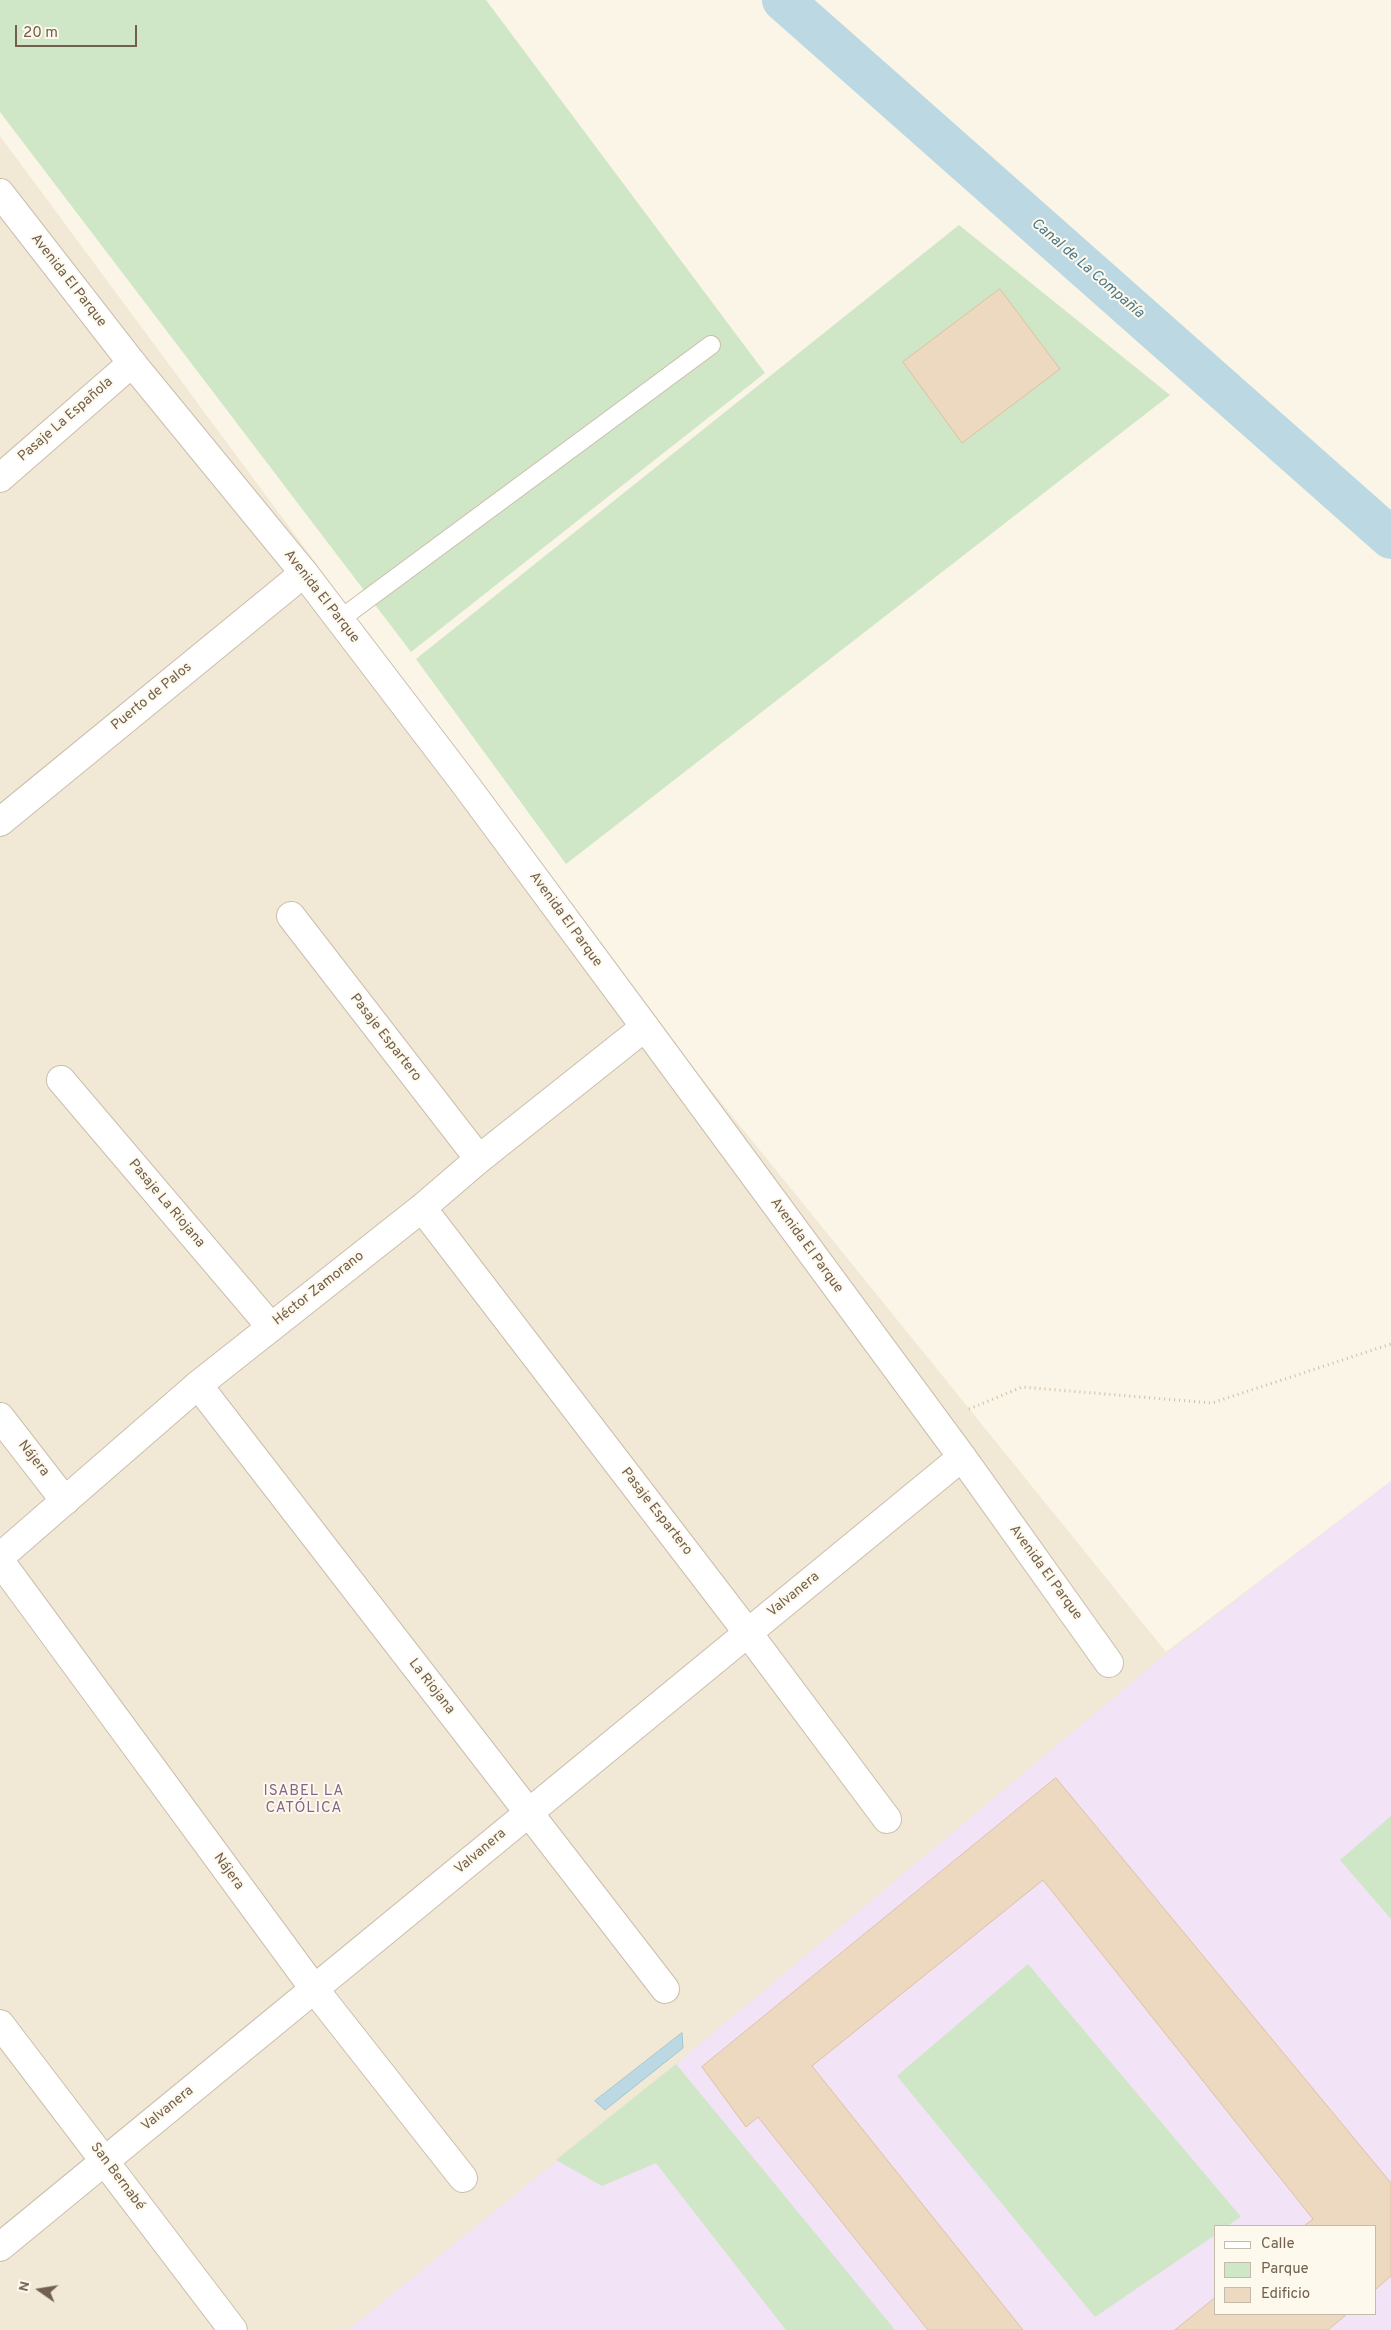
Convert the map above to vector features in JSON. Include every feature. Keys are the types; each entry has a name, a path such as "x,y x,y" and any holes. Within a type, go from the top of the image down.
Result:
{"street":[{"name":"Avenida El Parque","path":"0,193 132,363 304,573 465,784 962,1458 1109,1663"},
{"name":"Pasaje La Española","path":"0,478 132,363"},
{"name":"Puerto de Palos","path":"0,822 304,573"},
{"name":"Pasaje Espartero","path":"291,916 479,1160"},
{"name":"Héctor Zamorano","path":"0,1559 198,1385 645,1028"},
{"name":"Pasaje La Riojana","path":"61,1080 271,1327"},
{"name":"Pasaje Espartero","path":"422,1208 748,1633 886,1819"},
{"name":"La Riojana","path":"198,1385 665,1989"},
{"name":"Nájera","path":"0,1417 65,1501"},
{"name":"Valvanera","path":"0,2247 962,1458"},
{"name":"Nájera","path":"0,1559 315,1990 463,2178"},
{"name":"San Bernabé","path":"0,2024 233,2330"}],"lane":[{"path":"339,620 710,345"}],"path":[{"path":"936,1423 1022,1387 1212,1403 1391,1344"}],"shaded area":[{"path":"0,136 648,1012 1166,1652 1391,1481 1391,2330 0,2330"},
{"path":"1391,1481 1391,2330 348,2330 676,2064 1167,1653"}],"green space":[{"path":"0,0 486,0 765,373 411,652 0,112"},
{"path":"959,225 1170,395 566,864 416,659"},
{"path":"1391,1816 1391,1919 1340,1860"},
{"path":"1028,1964 1241,2217 1229,2225 1214,2225 1214,2236 1095,2317 897,2076"},
{"path":"676,2064 895,2330 786,2330 656,2163 602,2186 556,2160"}],"water":[{"path":"682,2033 683,2048 605,2110 595,2101"}],"building":[{"path":"1000,289 1060,369 962,443 903,362"},
{"path":"1056,1778 1391,2183 1391,2276 1376,2289 1376,2225 1305,2225 1313,2219 1043,1880 812,2066 1023,2330 928,2330 758,2117 746,2127 702,2067"},
{"path":"1214,2299 1214,2315 1346,2315 1328,2330 1175,2330"}],"waterway":[{"name":"Canal de La Compañía","path":"783,0 1391,538"}],"district":[{"name":"ISABEL LA CATÓLICA","path":"304,1800"}]}
